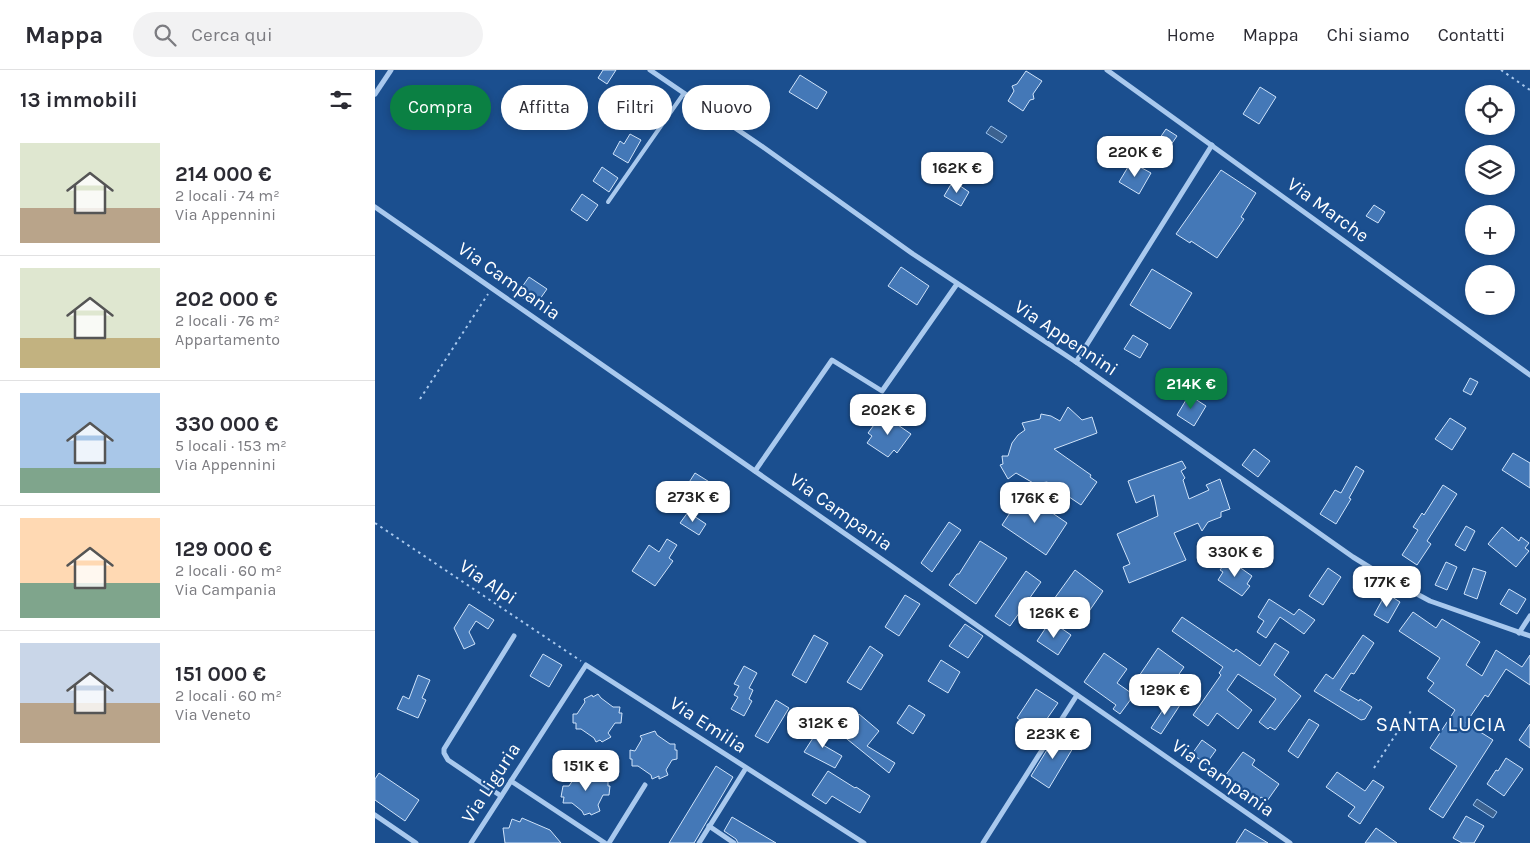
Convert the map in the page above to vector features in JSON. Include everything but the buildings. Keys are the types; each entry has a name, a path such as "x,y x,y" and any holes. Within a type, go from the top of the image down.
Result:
{"street":[{"path":"375,94 391,70"},
{"name":"Via Appennini","path":"650,70 682,92"},
{"name":"Via Marche","path":"1107,70 1530,375"},
{"name":"Via Appennini","path":"738,130 957,284 1076,362 1353,557 1387,578 1430,600 1530,636"},
{"path":"1076,362 1212,145"},
{"name":"Via Campania","path":"375,207 1290,843"},
{"path":"755,471 831,360 883,392 957,284"},
{"path":"1381,588 1387,578"},
{"path":"1519,633 1530,616"},
{"path":"501,796 448,760 444,750 514,636"},
{"name":"Via Emilia","path":"586,665 864,843"},
{"name":"Via Liguria","path":"471,843 586,665"},
{"path":"983,843 1077,695"},
{"path":"699,843 746,768"},
{"path":"511,781 605,843"},
{"path":"609,843 645,785"},
{"path":"375,815 416,843"},
{"path":"709,826 734,843"}],"lane":[{"path":"608,202 682,96"}],"path":[{"path":"1501,70 1530,90"},
{"path":"420,399 492,288"},
{"name":"Via Alpi","path":"375,523 586,665"},
{"path":"1374,768 1411,711"}],"water":[{"path":"991,126 1007,136 1002,143 986,133"},
{"path":"1477,799 1497,812 1493,818 1473,805"}],"district":[{"name":"SANTA LUCIA","path":"1441,724"}]}
